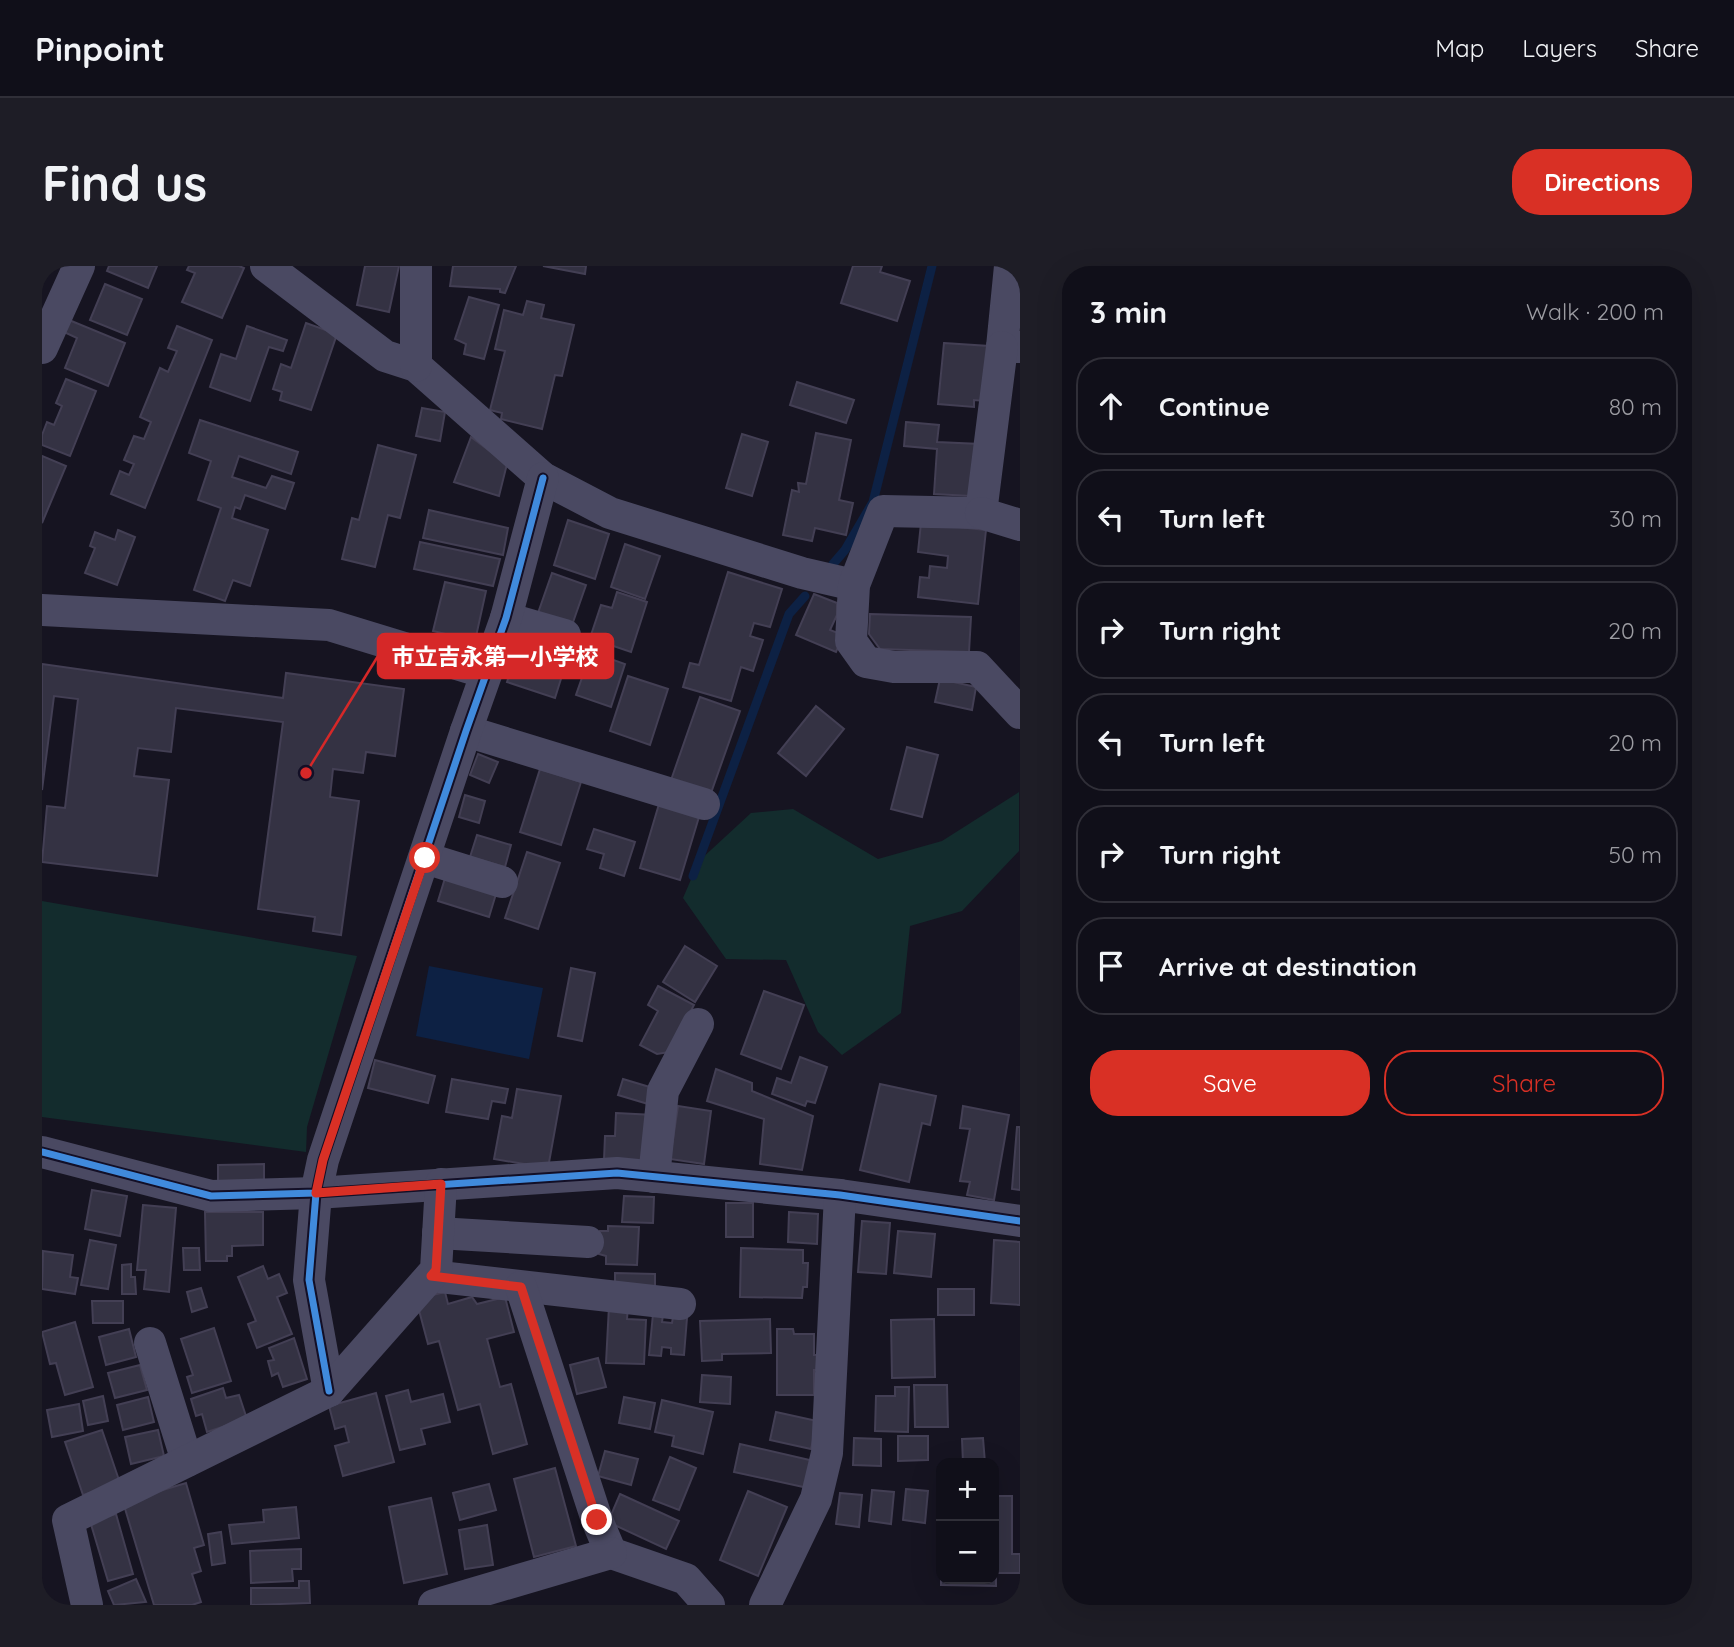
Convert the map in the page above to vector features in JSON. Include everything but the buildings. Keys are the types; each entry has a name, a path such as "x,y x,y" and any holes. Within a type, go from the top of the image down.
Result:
{"street":[{"path":"42,348 79,266"},
{"path":"266,266 385,356 416,366 542,478 610,513 829,579"},
{"path":"416,266 416,366"},
{"path":"981,513 1011,347 1010,266"},
{"path":"329,1391 309,1280 316,1193 323,1160 506,618 542,478"},
{"path":"829,579 883,511 981,513 1020,526"},
{"path":"829,579 852,641 866,662 894,667 977,667 1020,713"},
{"path":"42,610 329,625 486,673"},
{"path":"506,618 565,635"},
{"path":"466,731 704,804"},
{"path":"425,858 502,882"},
{"path":"654,1177 663,1091 698,1024"},
{"path":"42,1152 211,1196 316,1193 617,1173 840,1195 1020,1221"},
{"path":"87,1605 55,1520 187,1461 329,1391 436,1270 441,1184"},
{"path":"765,1605 816,1499 827,1453 840,1195"},
{"path":"438,1233 588,1242"},
{"path":"431,1276 680,1304"},
{"path":"521,1287 597,1520 611,1553"},
{"path":"150,1343 187,1461"},
{"path":"434,1605 611,1553 686,1578 709,1605"}],"green space":[{"path":"1019,792 1019,851 962,911 910,926 901,1013 842,1055 818,1032 786,960 726,959 683,898 699,861 751,813 793,809 878,859 942,841"},
{"path":"42,901 357,956 307,1127 306,1152 42,1117"}],"water":[{"path":"429,966 543,988 529,1059 416,1036"}],"waterway":[{"path":"833,564 845,550 873,502 932,266"},
{"path":"693,876 789,614 805,596"}],"cycle path":[{"path":"329,1391 309,1280 316,1193 323,1160 506,618 543,478"},
{"path":"42,1152 211,1196 316,1193 617,1173 840,1195 1020,1221"}],"place":[{"name":"市立吉永第一小学校","path":"306,773"}],"route":[{"path":"425,858 323,1160 316,1193 441,1184 436,1270 431,1276 521,1287 597,1520"}]}
